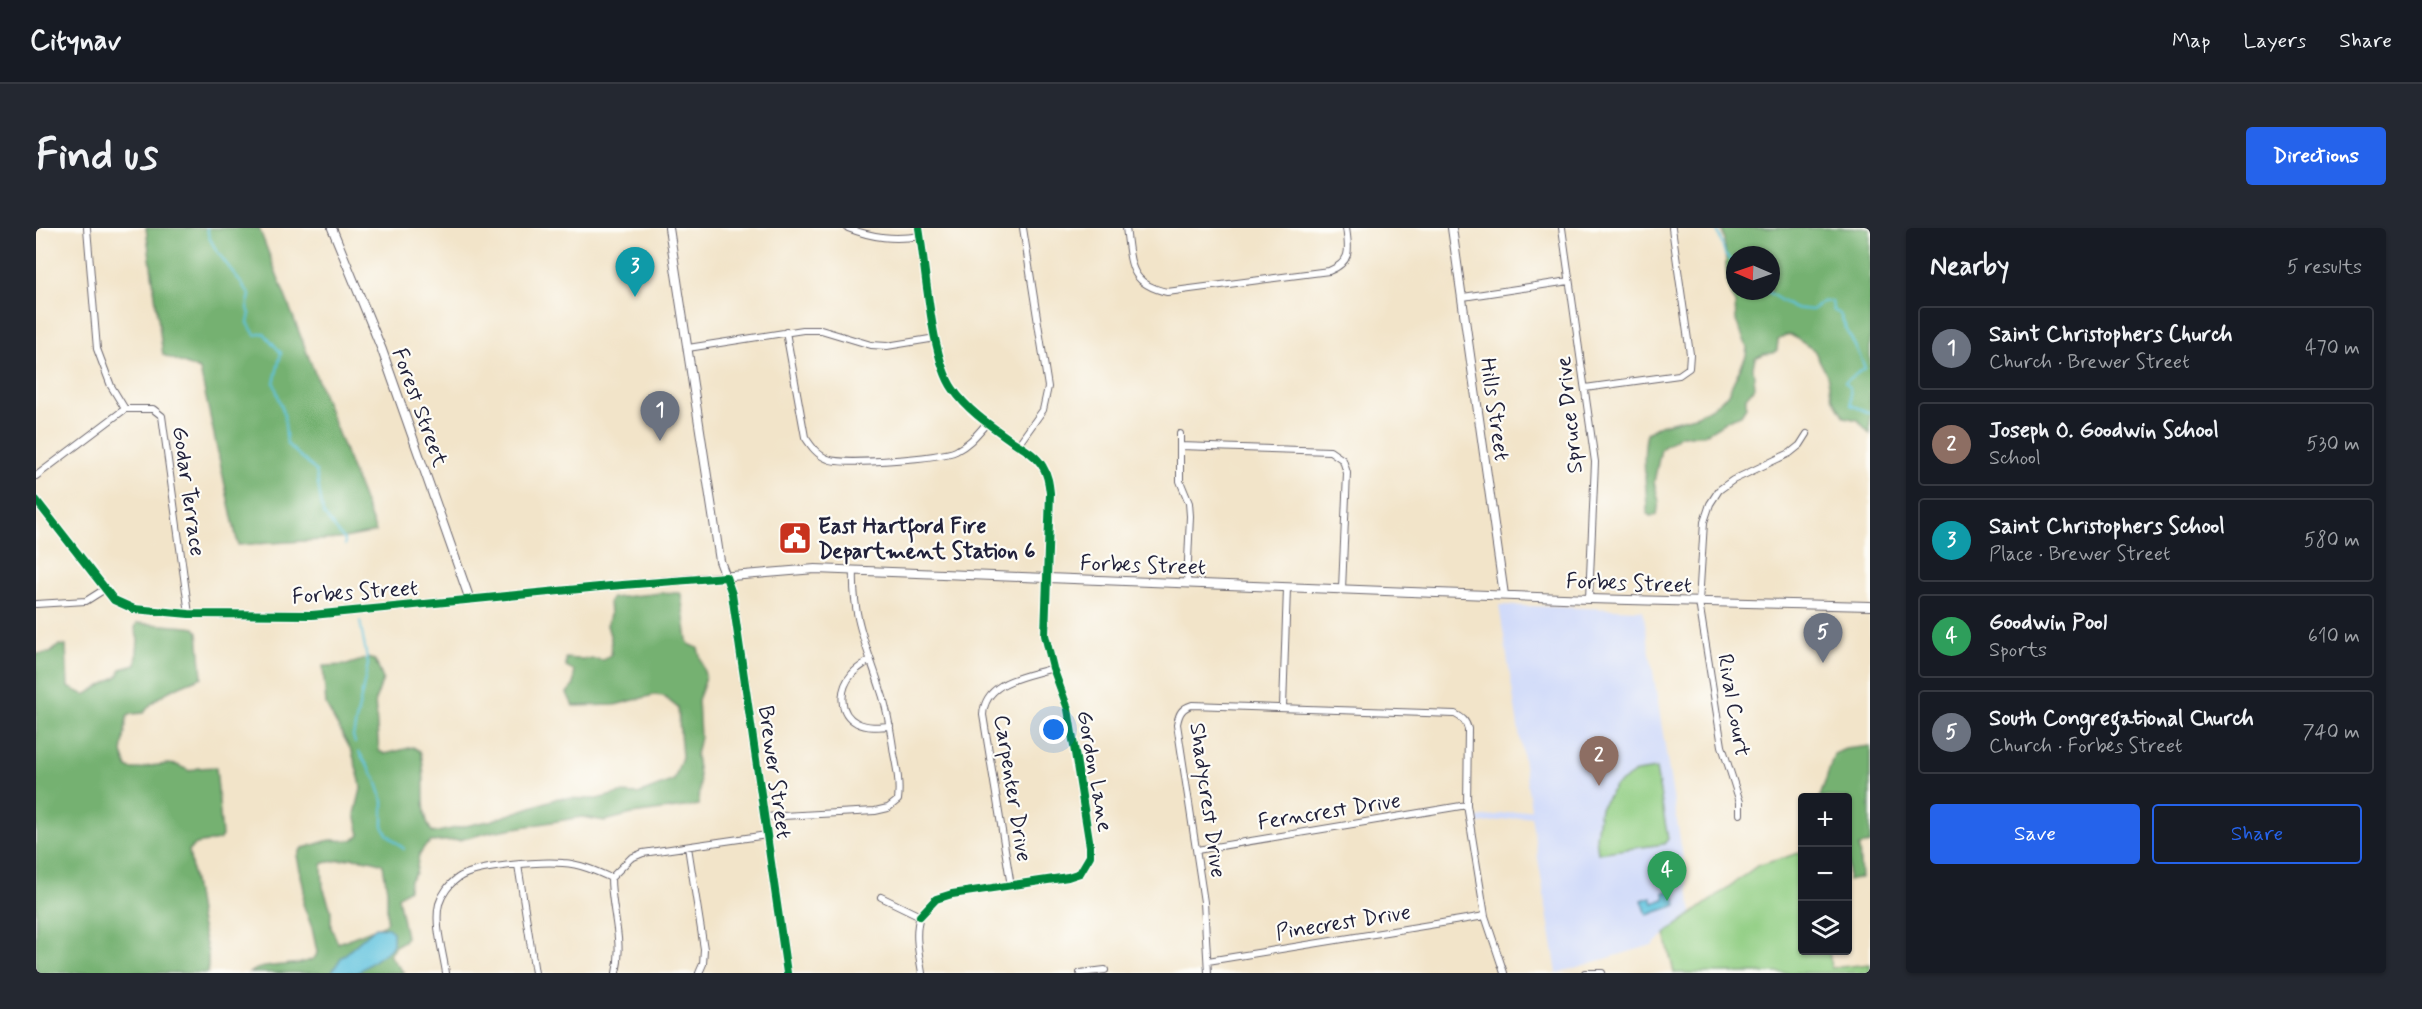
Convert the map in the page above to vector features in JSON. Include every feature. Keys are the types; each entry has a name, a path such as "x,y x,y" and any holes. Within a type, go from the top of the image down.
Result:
{"main road":[{"name":"Forest Street","path":"332,228 382,350 470,600"},
{"name":"Brewer Street","path":"670,228 720,561 732,594 787,973"},
{"name":"Hills Street","path":"1452,228 1504,595"},
{"name":"Forbes Street","path":"36,500 114,600 127,607 189,614 312,615 795,569 1589,599 1870,606"}],"street":[{"path":"36,476 125,409 111,386 97,349 87,228"},
{"path":"848,228 882,238 921,236"},
{"name":"Gordon Lane","path":"919,228 936,338 944,370 952,388 966,405 987,423 1031,453 1043,466 1048,479 1050,494 1045,635 1053,668 1068,709 1090,846 1090,856 1080,873 1068,877 952,894 936,899 920,916"},
{"path":"1018,445 1043,410 1048,387 1023,228"},
{"path":"1126,228 1131,266 1139,280 1151,289 1167,292 1329,271 1340,267 1347,258 1349,247 1346,228"},
{"name":"Spruce Drive","path":"1562,228 1595,462 1589,599"},
{"path":"1585,388 1679,375 1689,368 1690,354 1672,228"},
{"path":"1463,297 1569,282"},
{"path":"688,348 786,332 821,330 855,342 887,346 936,338"},
{"path":"786,332 805,437 815,451 829,460 847,462 938,456 954,452 970,444 987,423"},
{"name":"Godar Terrace","path":"125,409 153,409 162,416 189,614"},
{"path":"1180,434 1180,481 1189,503 1190,516 1187,583"},
{"name":"Rival Court","path":"1740,814 1740,802 1722,746 1699,602 1704,522 1710,504 1719,490 1733,480 1790,453 1800,445 1807,434"},
{"path":"1180,446 1330,451 1343,460 1347,473 1342,589"},
{"path":"764,817 875,811 888,808 898,800 900,788 890,726 854,604 854,570"},
{"path":"1287,588 1283,707 1455,714 1467,722 1467,805 1485,916 1504,973"},
{"path":"36,604 86,601 105,589"},
{"path":"870,660 853,673 844,686 841,699 847,714 858,723 873,727 890,726"},
{"name":"Carpenter Drive","path":"1011,886 983,714 984,703 990,692 1002,684 1053,668"},
{"name":"Shadycrest Drive","path":"1208,973 1204,902 1177,724 1178,715 1183,708 1192,705 1283,707"},
{"name":"Ferncrest Drive","path":"1197,850 1467,805"},
{"path":"616,973 619,956 611,878 631,858 637,855 767,835"},
{"path":"688,847 704,949 703,964 699,973"},
{"path":"446,973 438,918 439,903 448,887 459,877 475,871 518,865 563,863 590,868 611,878"},
{"path":"518,865 535,973"},
{"path":"881,897 920,916 917,925 922,973"},
{"name":"Pinecrest Drive","path":"1208,961 1485,916"},
{"path":"1080,973 1105,970"},
{"path":"1585,973 1602,973"}],"shaded area":[{"path":"1499,605 1643,610 1692,913 1652,945 1557,973 1531,816 1479,824 1478,818 1531,809"}],"green space":[{"path":"146,228 259,228 376,532 339,539 238,545 200,370 163,355"},
{"path":"1722,228 1870,228 1870,434 1858,420 1844,417 1832,397 1827,375 1814,350 1791,335 1786,335 1778,340 1777,350 1773,353 1755,358 1753,367 1755,387 1746,397 1746,407 1741,415 1704,435 1681,435 1661,449 1654,482 1659,501 1657,515 1650,516 1647,513 1644,463 1647,433 1660,425 1698,415 1719,403 1728,393 1746,356 1747,347 1736,321 1734,300 1780,300 1780,246 1726,246 1726,265"},
{"path":"661,593 681,594 687,640 689,644 698,648 705,675 698,700 700,737 696,755 700,782 699,805 632,814 605,821 582,817 491,832 459,840 431,842 419,855 416,873 410,880 409,889 398,897 406,937 404,941 395,946 389,955 404,973 249,973 264,967 311,960 316,956 312,928 303,904 304,890 297,856 302,848 332,840 350,840 360,835 355,814 361,789 360,781 352,752 326,705 323,666 347,665 368,658 375,660 383,679 375,701 379,751 385,754 413,747 420,751 424,771 425,815 433,833 493,820 558,798 597,799 620,793 638,794 674,780 682,757 678,708 663,696 654,695 615,705 573,706 567,693 574,685 574,671 566,667 566,658 603,660 611,654 611,639 607,625 610,615 609,601 612,598","holes":["352,858 383,865 387,890 387,921 384,925 338,943 331,927 331,910 323,887 322,865"]},
{"path":"137,623 195,628 198,632 202,677 162,695 144,713 131,714 127,717 122,753 127,767 131,769 168,764 190,771 216,767 222,836 219,840 196,844 189,850 208,954 208,973 36,973 36,654 50,653 59,645 66,646 68,687 85,695 118,676 121,669 136,665 138,640 135,628"},
{"path":"1870,746 1870,844 1859,846 1861,878 1852,880 1852,793 1821,793 1834,754 1845,749"},
{"path":"1656,769 1668,839 1664,844 1598,853 1596,837 1600,808 1615,786 1636,772"},
{"path":"1798,853 1798,955 1829,955 1831,968 1870,964 1870,973 1674,973 1665,934 1757,866"}],"water":[{"path":"1672,890 1677,905 1647,915 1642,900 1651,897 1653,903 1665,899 1664,892"},
{"path":"376,927 388,928 393,932 393,944 390,949 357,973 331,973 341,958"}],"waterway":[{"path":"207,228 216,250 250,295 247,308 250,313 248,323 255,335 264,333 281,353 274,383 284,414 287,444 316,471 323,513 345,541 345,545"},
{"path":"1717,228 1726,256"},
{"path":"1780,300 1793,308 1812,310 1822,302 1832,301 1833,310 1840,314 1865,368 1845,382 1850,389 1851,405 1870,413"},
{"path":"355,743 353,736 368,664 360,621"},
{"path":"359,752 376,780 383,801 383,826 387,834 404,849"}],"cycle path":[{"path":"919,228 934,335 939,357 953,389 988,424 1033,455 1047,476 1050,493 1045,635 1053,668 1068,709 1090,846 1090,856 1080,873 1068,877 952,894 936,899 920,916"},
{"path":"36,500 114,600 134,609 189,614 312,615 726,577 732,594 787,973"}],"place":[{"name":"Saint Christophers School","path":"635,297"},
{"name":"Saint Christophers Church","path":"660,441"},
{"name":"East Hartford Fire Department Station 6","path":"795,538"},
{"name":"South Congregational Church","path":"1823,663"},
{"name":"Joseph O. Goodwin School","path":"1599,786"},
{"name":"Goodwin Pool","path":"1667,901"}]}
